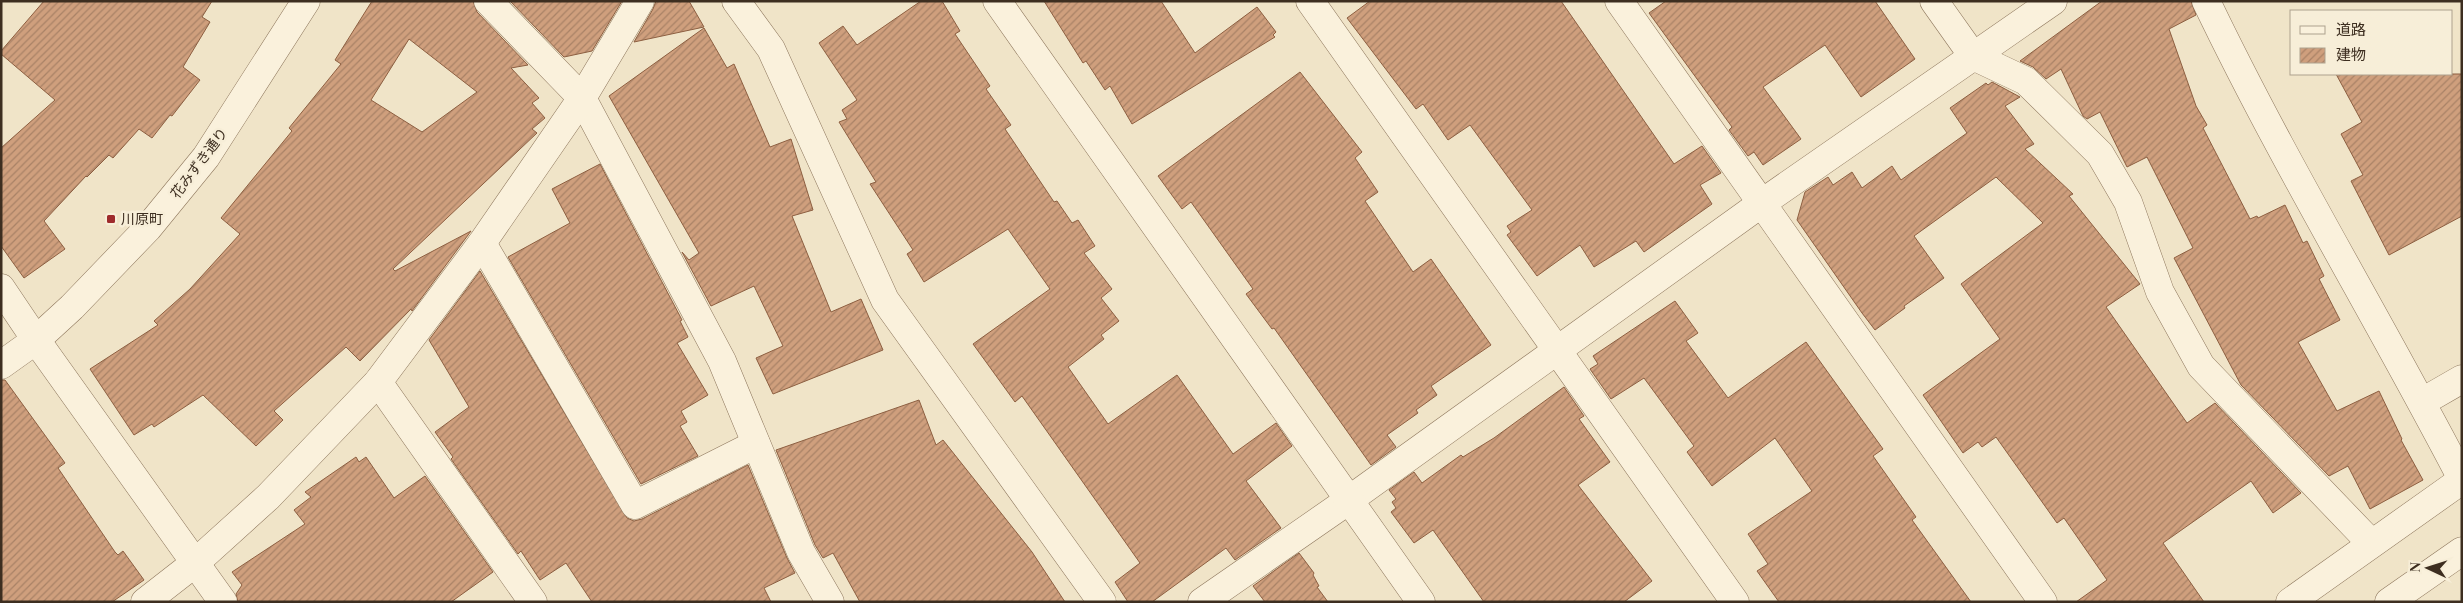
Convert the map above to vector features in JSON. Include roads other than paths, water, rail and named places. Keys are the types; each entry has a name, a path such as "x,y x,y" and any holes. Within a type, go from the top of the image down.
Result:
{"street":[{"name":"花みずき通り","path":"1,365 36,340 72,307 148,228 206,157 306,1"},
{"path":"488,1 582,98 722,361 801,552 830,602"},
{"path":"145,602 196,563 268,497 378,382 482,243 582,98 640,1"},
{"path":"736,1 771,49 885,300 1102,602"},
{"path":"997,1 1421,602"},
{"path":"1310,1 1735,602"},
{"path":"1619,1 2043,602"},
{"path":"1934,1 1973,56 2026,81 2100,154 2128,202 2160,292 2201,366 2371,543"},
{"path":"1202,602 1350,500 1556,349 1762,203 2052,1"},
{"path":"2206,1 2246,84 2422,402 2462,480 2290,602"},
{"path":"482,243 635,505 756,444"},
{"path":"1,288 223,602"},
{"path":"2422,402 2462,379"},
{"path":"378,382 533,602"},
{"path":"2389,602 2462,551"}],"place":[{"name":"川原町","path":"111,219"}]}
